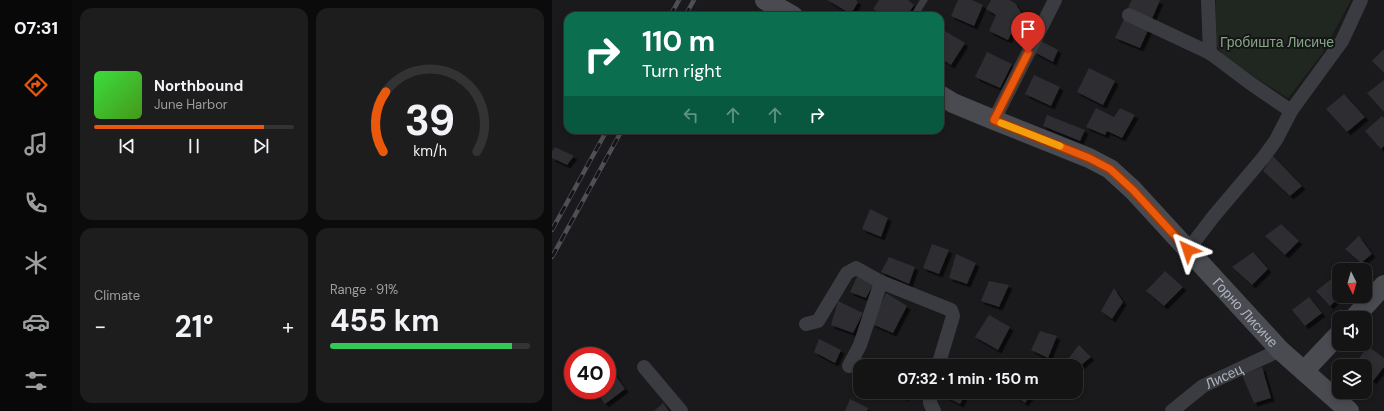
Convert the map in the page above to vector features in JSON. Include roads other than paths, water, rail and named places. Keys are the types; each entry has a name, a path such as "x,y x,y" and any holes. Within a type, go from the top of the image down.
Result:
{"street":[{"path":"765,0 786,12"},
{"path":"994,120 1055,0"},
{"path":"1208,0 1210,52"},
{"path":"1188,250 1276,140 1291,111 1342,41 1361,0"},
{"path":"1129,15 1210,52 1250,83 1291,111"},
{"name":"Горно Лисиче","path":"947,99 994,120 1089,158 1110,169 1133,190 1280,350 1349,411"},
{"path":"806,324 818,321 847,273 856,268 881,282 951,310 954,316 940,359"},
{"path":"849,366 860,345 881,282"},
{"path":"1361,311 1384,286"},
{"path":"1304,371 1332,341"},
{"name":"Лисец","path":"1172,411 1203,386 1280,350"},
{"path":"644,367 681,411"},
{"path":"930,399 930,403 934,411"}],"lane":[{"path":"916,12 924,0"}],"railway":[{"path":"672,12 679,0"},
{"path":"687,12 694,0"},
{"path":"552,230 605,134"},
{"path":"552,257 620,134"}],"park label":[{"name":"Гробишта Лисиче","path":"1277,42"}]}
